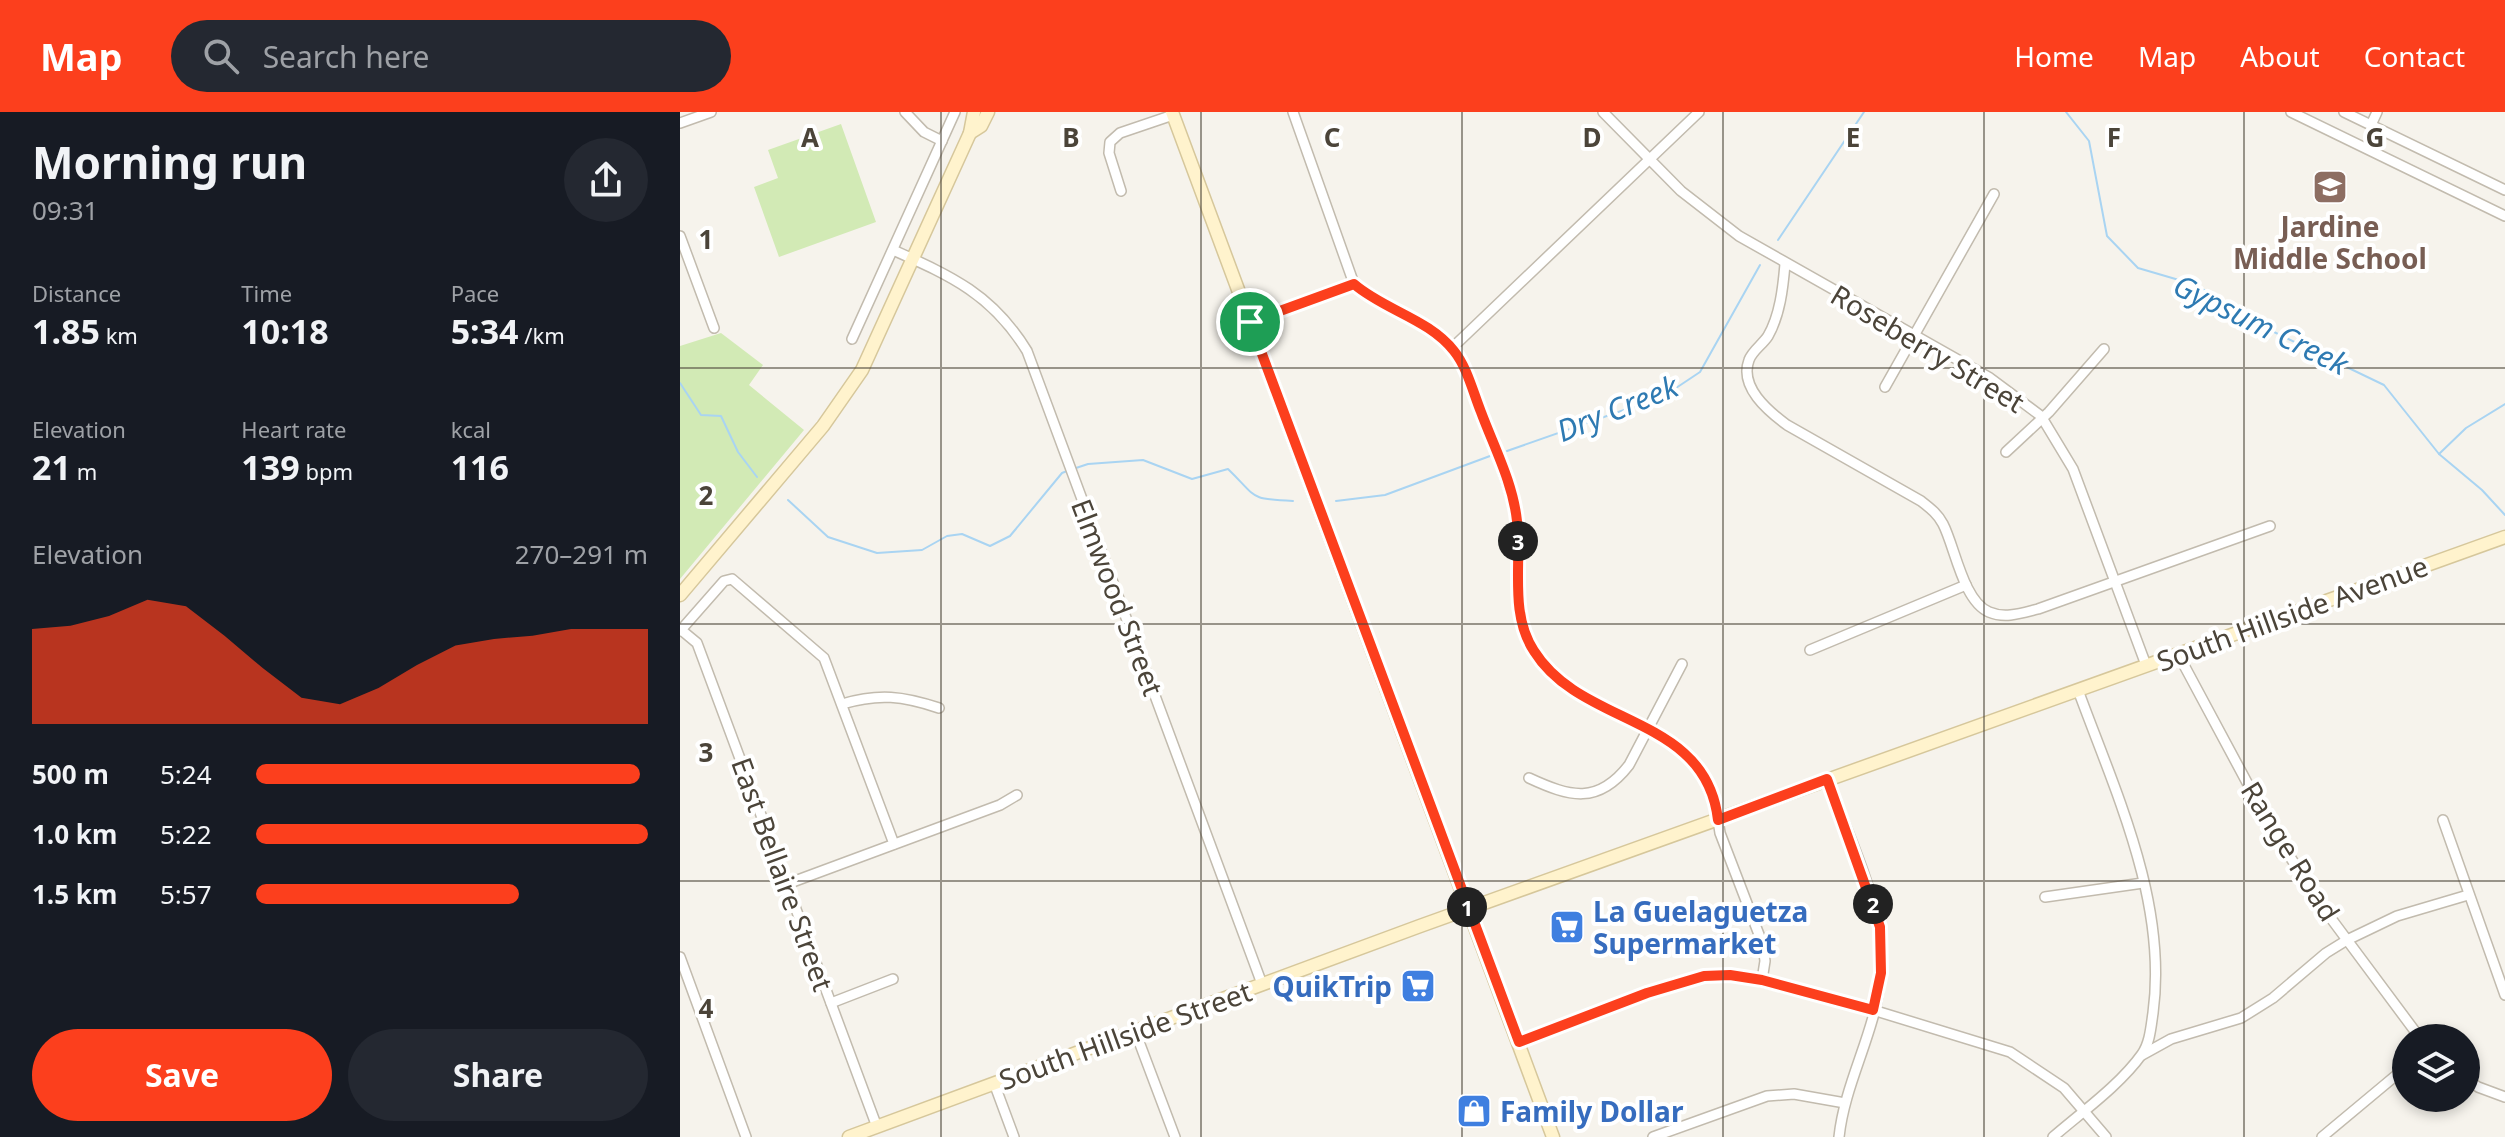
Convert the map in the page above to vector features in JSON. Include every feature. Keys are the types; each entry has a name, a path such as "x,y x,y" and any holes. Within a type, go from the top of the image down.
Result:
{"main road":[{"path":"680,595 823,426 862,370 970,133 974,112"},
{"path":"970,133 981,126 988,112"},
{"path":"1173,114 1553,1137"},
{"name":"South Hillside Avenue","path":"2078,690 2505,537"},
{"name":"South Hillside Street","path":"849,1137 1262,984 2078,690"}],"street":[{"path":"680,123 711,112"},
{"path":"905,112 924,132 942,141"},
{"path":"852,339 955,112"},
{"path":"1293,112 1354,284 1438,335 1460,358 1512,496 1518,537 1519,604 1534,653 1561,683 1674,743 1699,768 1716,807 1723,841 1763,945 1765,961 1762,980"},
{"name":"Roseberry Street","path":"1603,112 1681,191 1739,236 1990,378 2042,419 2073,469 2146,665"},
{"path":"1452,348 1699,112"},
{"path":"2344,112 2505,190"},
{"path":"2371,125 2377,112"},
{"path":"2294,113 2505,216"},
{"path":"1121,191 1109,153 1110,142 1120,133 1173,114"},
{"path":"1885,387 1994,194"},
{"path":"680,236 714,328"},
{"name":"Elmwood Street","path":"893,250 965,285 990,303 1012,326 1027,351 1262,984"},
{"path":"1785,264 1778,309 1768,336 1749,359 1746,376 1753,391 1767,410 1787,425 1935,512 1952,544 1971,595 1986,611 2014,615 2038,609 2270,526"},
{"path":"1250,322 1354,284"},
{"path":"2006,452 2042,419 2104,349"},
{"path":"680,630 724,581 732,579 824,658 894,844"},
{"path":"1810,650 1966,585"},
{"name":"East Bellaire Street","path":"680,630 697,643 877,1127"},
{"name":"Range Road","path":"2178,654 2273,831 2347,940 2410,1024"},
{"path":"1529,778 1561,793 1586,794 1604,789 1618,780 1682,664"},
{"path":"2078,690 2126,820 2143,883 2157,967 2150,1034 2139,1057"},
{"path":"842,704 868,696 912,699 939,708"},
{"path":"1827,779 1880,927 1881,973 1845,1103 1839,1137"},
{"path":"787,884 1000,805 1017,795"},
{"path":"2443,820 2505,995"},
{"path":"2045,897 2143,883"},
{"path":"2053,1137 2139,1057 2171,1039 2241,1018 2273,998 2326,953 2347,940 2397,916 2468,895"},
{"path":"680,957 746,1137"},
{"path":"1519,1042 1674,983 1704,976 1730,975 1762,980 2010,1052 2064,1088 2106,1137"},
{"path":"831,1003 893,979"},
{"path":"1135,1031 1175,1137"},
{"path":"2322,1137 2392,1079"},
{"path":"994,1083 1014,1137"},
{"path":"2480,1088 2505,1097"},
{"path":"1653,1137 1767,1096 1781,1094 1845,1103"},
{"path":"1686,1124 1691,1137"}],"green space":[{"path":"841,124 876,222 779,257 754,187 778,178 768,150"},
{"path":"721,333 763,365 749,385 804,430 680,579 680,346"}],"waterway":[{"name":"Dry Creek","path":"1778,240 1864,112"},
{"name":"Gypsum Creek","path":"2066,112 2089,141 2107,236 2138,268 2196,285 2274,332 2384,385 2439,454 2482,490 2505,515"},
{"name":"Dry Creek","path":"1507,451 1664,396 1700,372 1760,265"},
{"name":"Dry Creek","path":"680,383 701,415 721,416 738,452 757,477"},
{"path":"2439,454 2466,428 2505,404"},
{"name":"Dry Creek","path":"1336,501 1385,495 1490,456"},
{"name":"Dry Creek","path":"1073,469 1088,464 1143,460 1192,479 1228,469 1261,498 1293,501"},
{"name":"Dry Creek","path":"788,500 828,537 877,553 922,550 947,536 962,534 990,546 1010,536 1062,473 1067,471"}],"place":[{"name":"Jardine Middle School","path":"2330,187"},
{"name":"La Guelaguetza Supermarket","path":"1567,927"},
{"name":"QuikTrip","path":"1418,986"},
{"name":"Family Dollar","path":"1474,1111"}],"route":[{"path":"1354,284 1438,335 1452,348 1460,358 1512,496 1517,518 1519,604 1524,629 1534,653 1561,683 1573,691 1663,736 1684,750 1707,782 1718,820 1827,779 1880,927 1881,973 1873,1010 1762,980 1730,975 1704,976 1674,983 1519,1042 1250,322 1354,284"}]}
